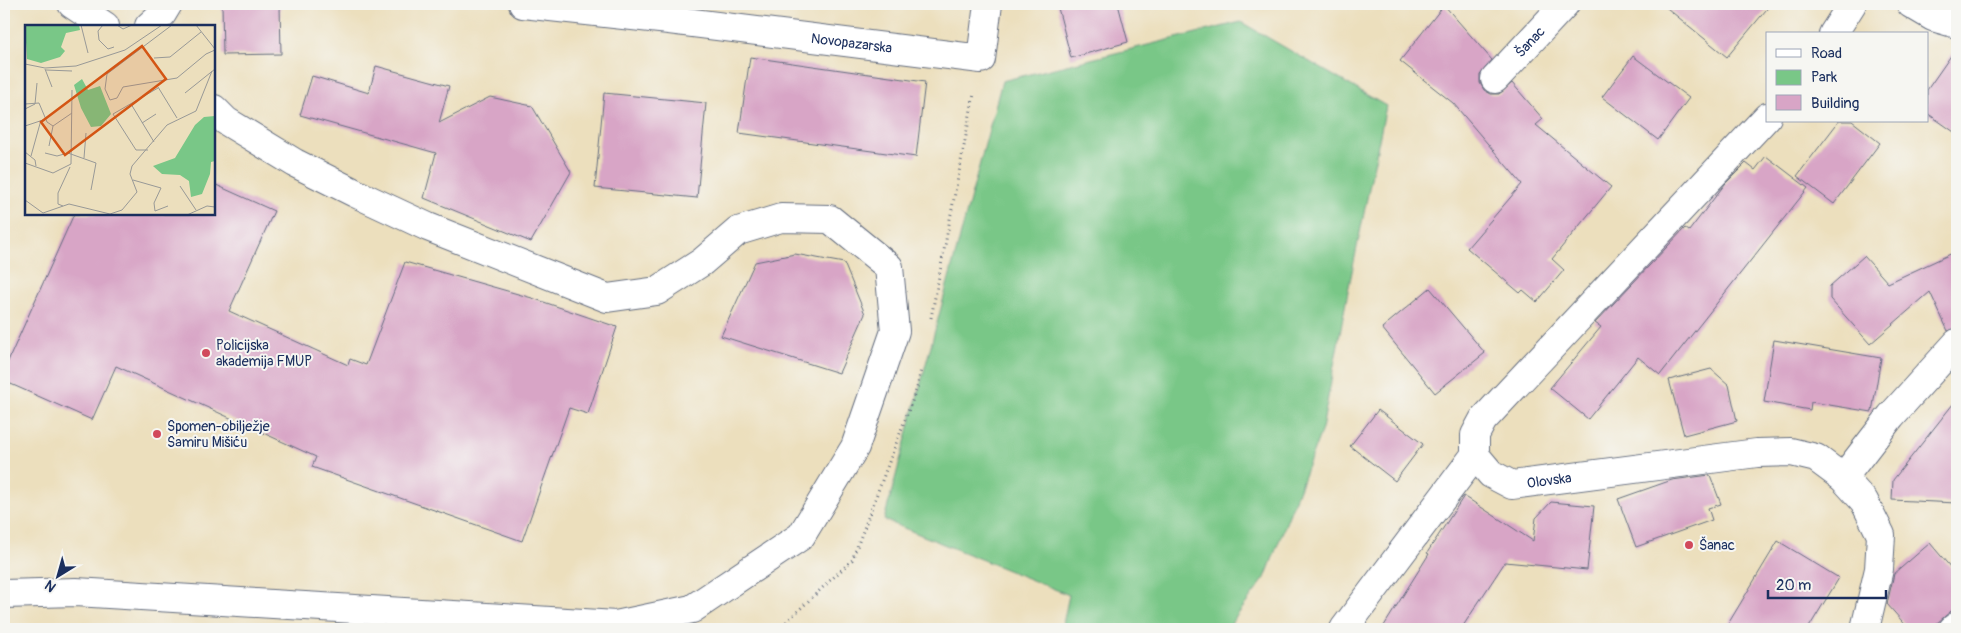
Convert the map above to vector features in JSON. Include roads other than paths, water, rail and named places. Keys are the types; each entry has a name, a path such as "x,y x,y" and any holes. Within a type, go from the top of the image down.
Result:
{"street":[{"path":"72,4 104,25"},
{"path":"150,25 162,14 168,4"},
{"name":"Novopazarska","path":"523,4 670,12 981,59 988,4"},
{"name":"Šanac","path":"1495,79 1564,4"},
{"path":"1834,32 1852,4"},
{"path":"1911,4 1933,17 1957,24"},
{"path":"4,594 76,592 616,625 692,609 801,536 855,447 895,331 889,267 830,219 781,218 738,231 702,262 657,291 607,298 428,227 355,193 295,164 220,115"},
{"path":"1344,629 1475,455 1475,435 1483,420 1766,118"},
{"path":"1843,478 1891,416 1957,343"},
{"name":"Olovska","path":"1475,455 1492,474 1512,485 1757,453 1791,452 1816,458 1843,478 1864,501 1881,535 1879,569 1865,629"},
{"path":"1954,629 1957,626"}],"place":[{"name":"Policijska akademija FMUP","path":"206,353"},
{"name":"Spomen-obilježje Samiru Mišiću","path":"157,434"},
{"name":"Šanac","path":"1689,545"}]}
